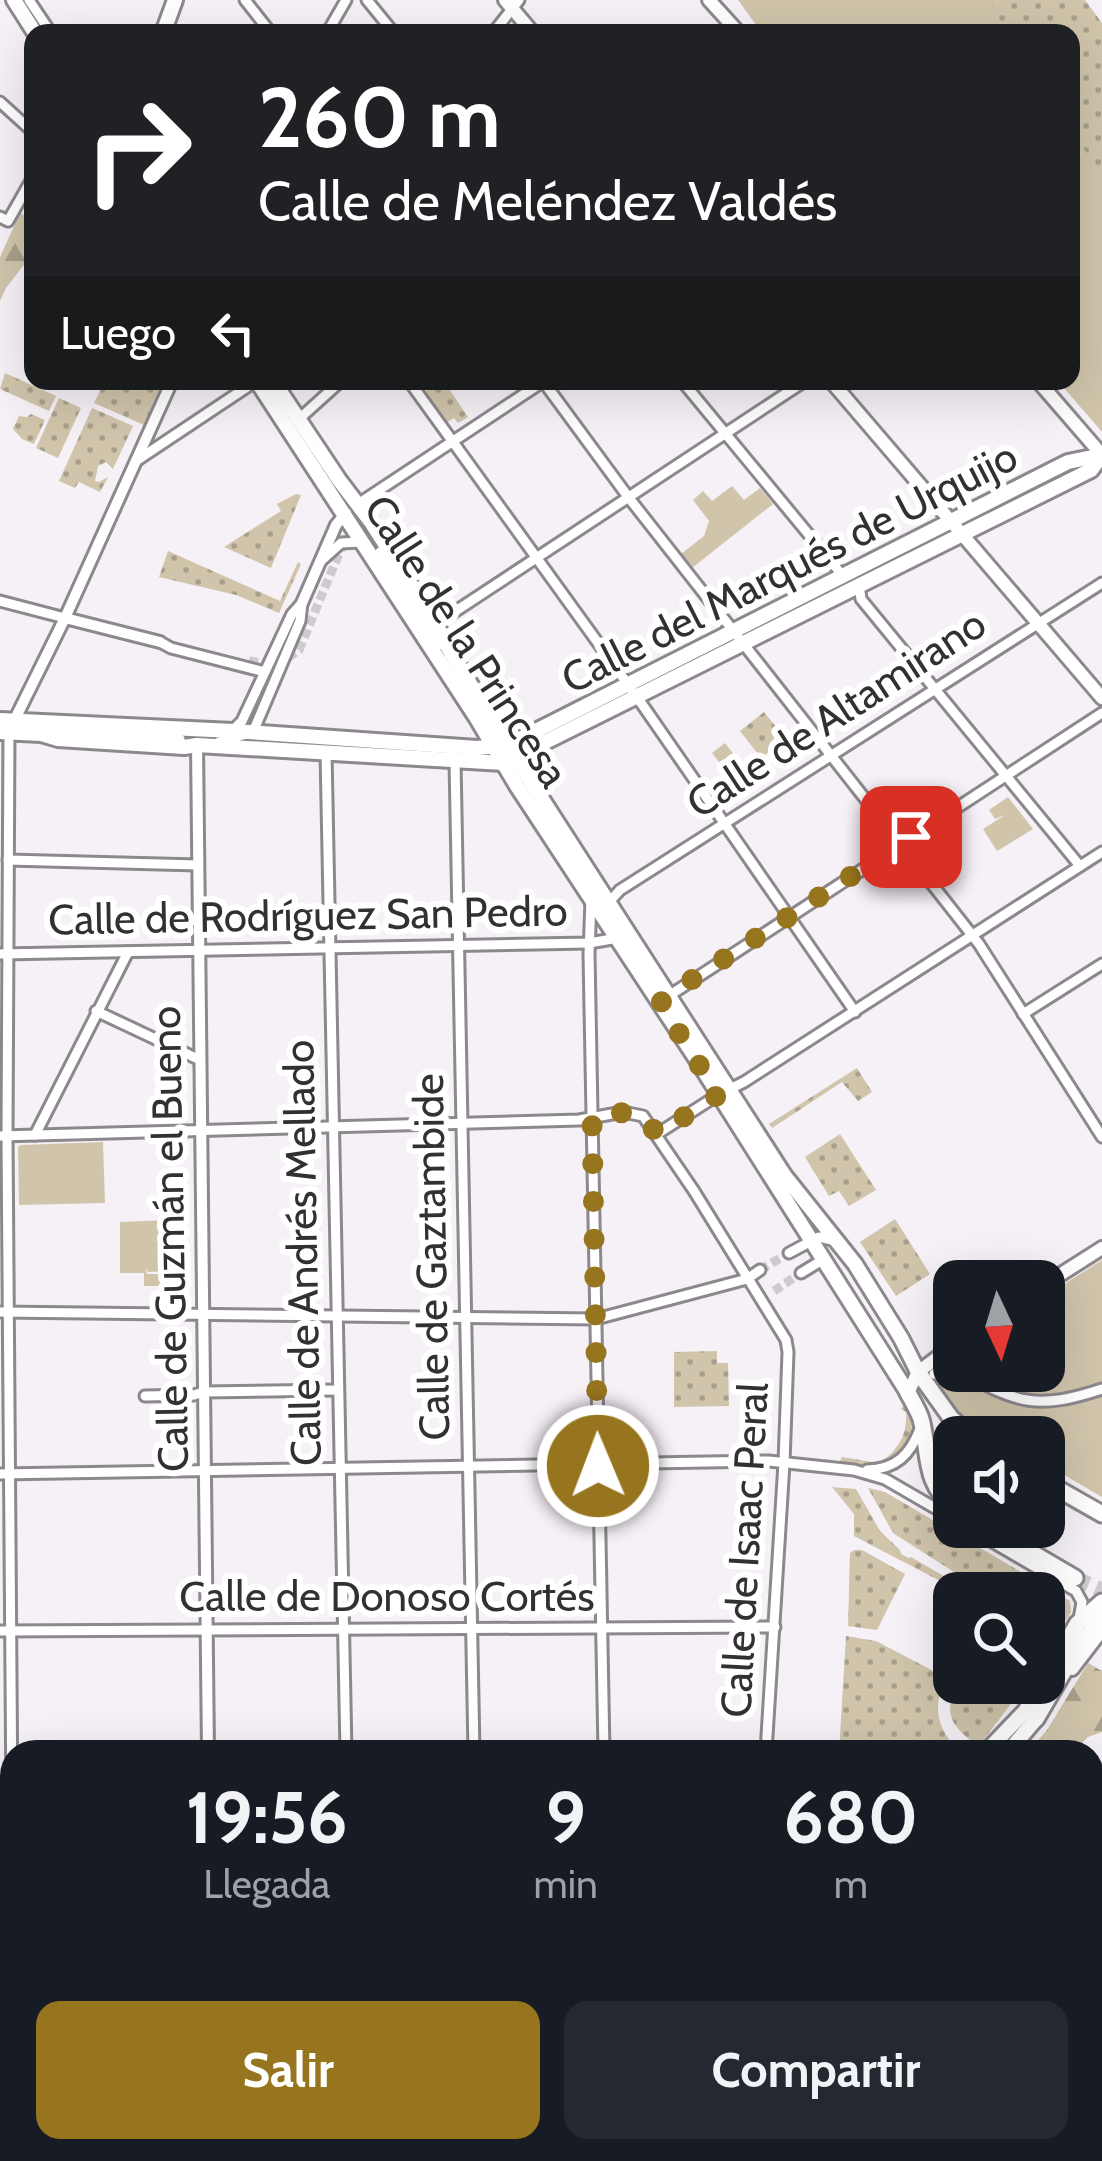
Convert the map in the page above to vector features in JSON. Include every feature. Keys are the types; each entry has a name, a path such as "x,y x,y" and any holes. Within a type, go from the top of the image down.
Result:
{"highway":[{"path":"926,1373 952,1416"},
{"name":"Calle de la Princesa","path":"908,1393 922,1424 933,1481"},
{"path":"1065,1493 1102,1514"},
{"path":"1024,1548 1075,1578"},
{"path":"1065,1645 1077,1624 1102,1602"},
{"path":"1031,1714 1102,1618"},
{"path":"1031,1714 1035,1704"}],"main road":[{"name":"Calle de la Princesa","path":"262,390 608,902 621,935"},
{"name":"Calle de la Princesa","path":"279,390 436,624 591,900 621,935 724,1092 908,1393"},
{"path":"839,390 1102,698"},
{"path":"1046,390 1102,455"},
{"name":"Calle del Marqués de Urquijo","path":"738,638 843,576 1091,470 1102,455"},
{"name":"Calle del Marqués de Urquijo","path":"506,753 738,638 859,585 956,528"},
{"path":"5,726 226,736 253,725 506,753"},
{"path":"5,726 58,739 184,747 455,761 506,753"},
{"name":"Calle de la Princesa","path":"724,1092 855,1264 926,1373"},
{"path":"1065,1272 1102,1247"},
{"path":"908,1393 933,1365"},
{"path":"1003,1740 1102,1630"},
{"path":"1016,1740 1031,1714"}],"street":[{"path":"245,0 264,24"},
{"path":"367,0 387,24"},
{"path":"0,102 24,124"},
{"path":"4,219 24,190"},
{"path":"10,1740 3,1136 8,860 5,726 65,618 168,390"},
{"path":"136,461 242,390"},
{"path":"299,419 331,390"},
{"path":"415,390 856,1012"},
{"path":"41,734 183,734 197,745 226,736 242,721 343,514 531,390"},
{"path":"551,390 629,498 973,936 1102,1138"},
{"path":"689,390 843,576"},
{"path":"436,624 791,390"},
{"path":"321,561 341,542 361,542"},
{"name":"Calle de la Princesa","path":"380,552 437,641 451,653"},
{"name":"Calle de Altamirano","path":"608,902 1102,583"},
{"path":"859,585 861,599 1080,866"},
{"path":"0,601 249,661"},
{"path":"253,725 301,622 302,603"},
{"path":"160,642 265,672"},
{"path":"664,999 1102,713"},
{"name":"Calle de Guzmán el Bueno","path":"197,745 208,1740"},
{"name":"Calle de Andrés Mellado","path":"326,752 346,1740"},
{"name":"Calle de Gaztambide","path":"455,761 474,1740"},
{"path":"657,1134 1102,852"},
{"path":"8,860 198,865"},
{"path":"591,900 604,1740"},
{"name":"Calle de Rodríguez San Pedro","path":"4,954 590,943 621,935"},
{"path":"35,1135 128,952"},
{"path":"1023,1014 1102,964"},
{"path":"96,1011 200,1060"},
{"path":"3,1136 461,1123 636,1112 657,1134 759,1299 773,1291"},
{"name":"Calle de la Princesa","path":"811,1240 830,1238 855,1264"},
{"path":"789,1253 811,1240"},
{"path":"801,1273 824,1259"},
{"path":"4,1312 596,1319 747,1279 760,1270"},
{"name":"Calle de Isaac Peral","path":"759,1299 788,1352 767,1740"},
{"path":"926,1373 933,1370"},
{"path":"999,1392 1044,1401 1102,1389"},
{"path":"145,1396 338,1390"},
{"path":"5,1474 769,1461 882,1469 909,1453 922,1424"},
{"path":"854,1470 933,1503"},
{"path":"1003,1548 1076,1591 1082,1602 1077,1624"},
{"name":"Calle de Donoso Cortés","path":"6,1631 775,1628"}],"green space":[{"path":"738,0 992,0 998,24 755,24"},
{"path":"948,0 1085,0 1102,23 1102,266 1080,255 1080,24 944,24"},
{"path":"1080,144 1102,173 1102,432 1066,390 1080,390"},
{"path":"20,213 24,215 24,265 0,301 0,257"},
{"path":"5,373 24,382 24,390 56,396 49,411 0,389"},
{"path":"100,390 159,390 144,425 94,403"},
{"path":"450,390 468,417 446,423 425,393"},
{"path":"59,398 81,408 58,458 36,448"},
{"path":"92,408 133,426 113,469 106,462 98,466 95,481 108,477 100,492 79,482 75,488 59,481"},
{"path":"31,414 45,420 34,444 13,429 19,416"},
{"path":"732,486 744,500 760,488 773,504 692,568 681,554 704,536 709,521 693,500 703,491 712,501"},
{"path":"301,495 271,568 224,547 281,511 277,504"},
{"path":"168,551 280,601 298,562 301,564 279,613 236,595 159,577"},
{"path":"764,712 786,739 761,758 740,731"},
{"path":"725,743 745,769 732,779 712,753"},
{"path":"1008,797 1033,829 997,851 983,829 1005,815 995,819 989,810"},
{"path":"857,1068 872,1092 858,1101 842,1082 772,1128 769,1124"},
{"path":"840,1134 876,1190 849,1206 839,1191 829,1196 805,1157"},
{"path":"103,1142 105,1203 19,1205 18,1147"},
{"path":"895,1219 930,1274 896,1296 860,1242"},
{"path":"169,1220 170,1271 148,1272 146,1268 147,1274 168,1274 168,1286 144,1286 144,1273 120,1273 120,1222"},
{"path":"1102,1260 1102,1497 1065,1475 1065,1416 962,1416 942,1392 1065,1392 1065,1284"},
{"path":"717,1351 717,1363 728,1363 729,1406 674,1407 674,1352"},
{"path":"906,1401 911,1434 897,1457 872,1467 840,1461 842,1457 878,1463 891,1454 903,1435 906,1412 901,1409"},
{"path":"832,1487 856,1489 880,1531 901,1554 937,1572 933,1577 854,1536 854,1514"},
{"path":"868,1488 885,1492 933,1520 933,1548 980,1548 1021,1572 954,1572 893,1533"},
{"path":"854,1550 905,1574 877,1630 848,1626 850,1553"},
{"path":"1065,1598 1070,1601 1071,1612 1065,1621"},
{"path":"846,1636 876,1641 933,1671 933,1704 938,1704 939,1720 950,1740 840,1740"},
{"path":"1088,1663 1102,1671 1102,1732 1085,1740 1038,1740"},
{"path":"950,1704 1011,1704 983,1740 970,1740 950,1712"}],"tunnel":[{"path":"357,536 368,537 380,552"},
{"path":"249,661 281,662 299,650 343,544"},
{"path":"180,739 228,734 252,718"},
{"path":"760,1270 789,1253"},
{"path":"774,1291 801,1273"},
{"path":"1075,1578 1102,1590"}],"route":[{"path":"598,1466 592,1118 636,1112 657,1134 718,1095 660,1003 911,837"}]}
